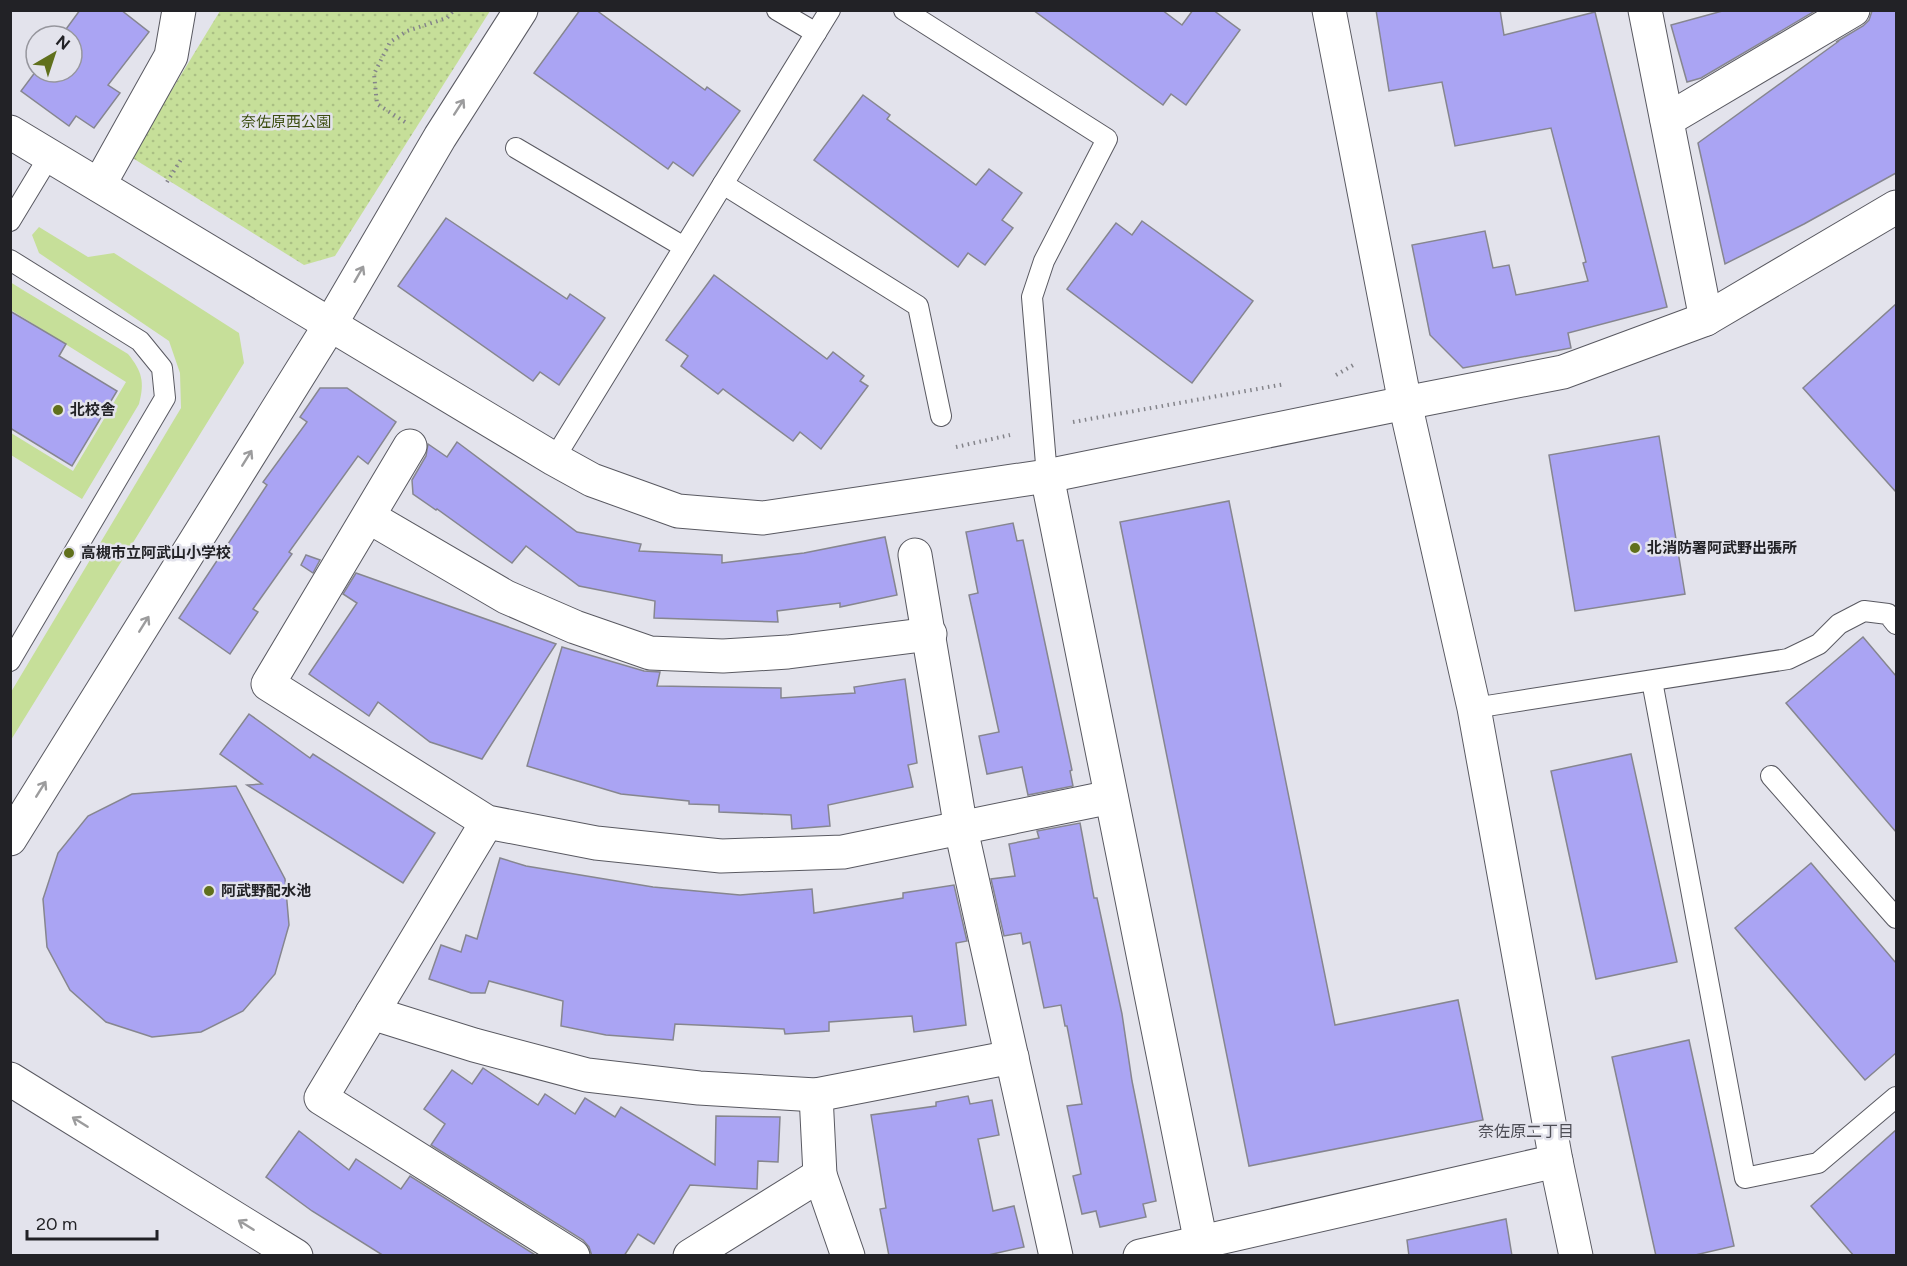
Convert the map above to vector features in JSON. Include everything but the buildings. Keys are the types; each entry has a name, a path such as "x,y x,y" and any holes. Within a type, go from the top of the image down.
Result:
{"street":[{"path":"99,185 171,56 178,10"},
{"path":"10,839 330,325 440,136 521,10"},
{"path":"1329,10 1405,403 1474,708 1556,1161 1576,1256"},
{"path":"1645,10 1706,319"},
{"path":"1667,120 1853,10"},
{"path":"10,132 592,480 678,511 763,518 1047,476 1563,372 1706,319 1896,207"},
{"path":"410,446 268,684 486,822 596,843 721,856 843,852 1111,797"},
{"path":"1047,476 1201,1249"},
{"path":"369,517 506,597 574,627 650,653 723,656 930,634"},
{"path":"915,555 962,829 1056,1256"},
{"path":"486,822 321,1098 573,1256"},
{"path":"372,1013 474,1045 587,1075 699,1088 816,1095 1012,1057"},
{"path":"10,1079 296,1256"},
{"path":"816,1095 820,1175 848,1256"},
{"path":"1140,1256 1201,1249 1556,1161"},
{"path":"690,1256 820,1175"}],"lane":[{"path":"777,10 816,33"},
{"path":"554,459 830,10"},
{"path":"904,10 1107,139 1044,261 1032,297 1047,476"},
{"path":"516,148 684,247"},
{"path":"10,221 50,155"},
{"path":"723,184 918,306 941,416"},
{"path":"10,260 140,341 162,368 165,398 10,661"},
{"path":"1474,708 1788,659 1819,644 1839,624 1864,611 1888,614 1896,624"},
{"path":"1652,681 1744,1178 1818,1163 1896,1097"},
{"path":"1770,776 1896,918"}],"path":[{"path":"414,124 377,104 374,74 390,42 407,31 447,18 454,10"},
{"path":"164,188 182,158"},
{"path":"1335,375 1355,366"},
{"path":"951,448 1043,428 1288,384"}],"green space":[{"name":"奈佐原西公園","path":"220,11 490,11 335,256 304,265 131,157"},
{"path":"39,227 88,257 114,253 239,333 244,363 11,740 11,692 181,408 180,373 169,341 39,253 32,235"},
{"path":"10,282 128,354 141,377 142,389 139,404 82,499 11,455 11,433 73,471 126,382 11,310"}],"place":[{"name":"北校舎","path":"58,410"},
{"name":"北消防署阿武野出張所","path":"1635,548"},
{"name":"高槻市立阿武山小学校","path":"69,553"},
{"name":"阿武野配水池","path":"209,891"}],"district":[{"name":"奈佐原二丁目","path":"1526,1131"}]}
